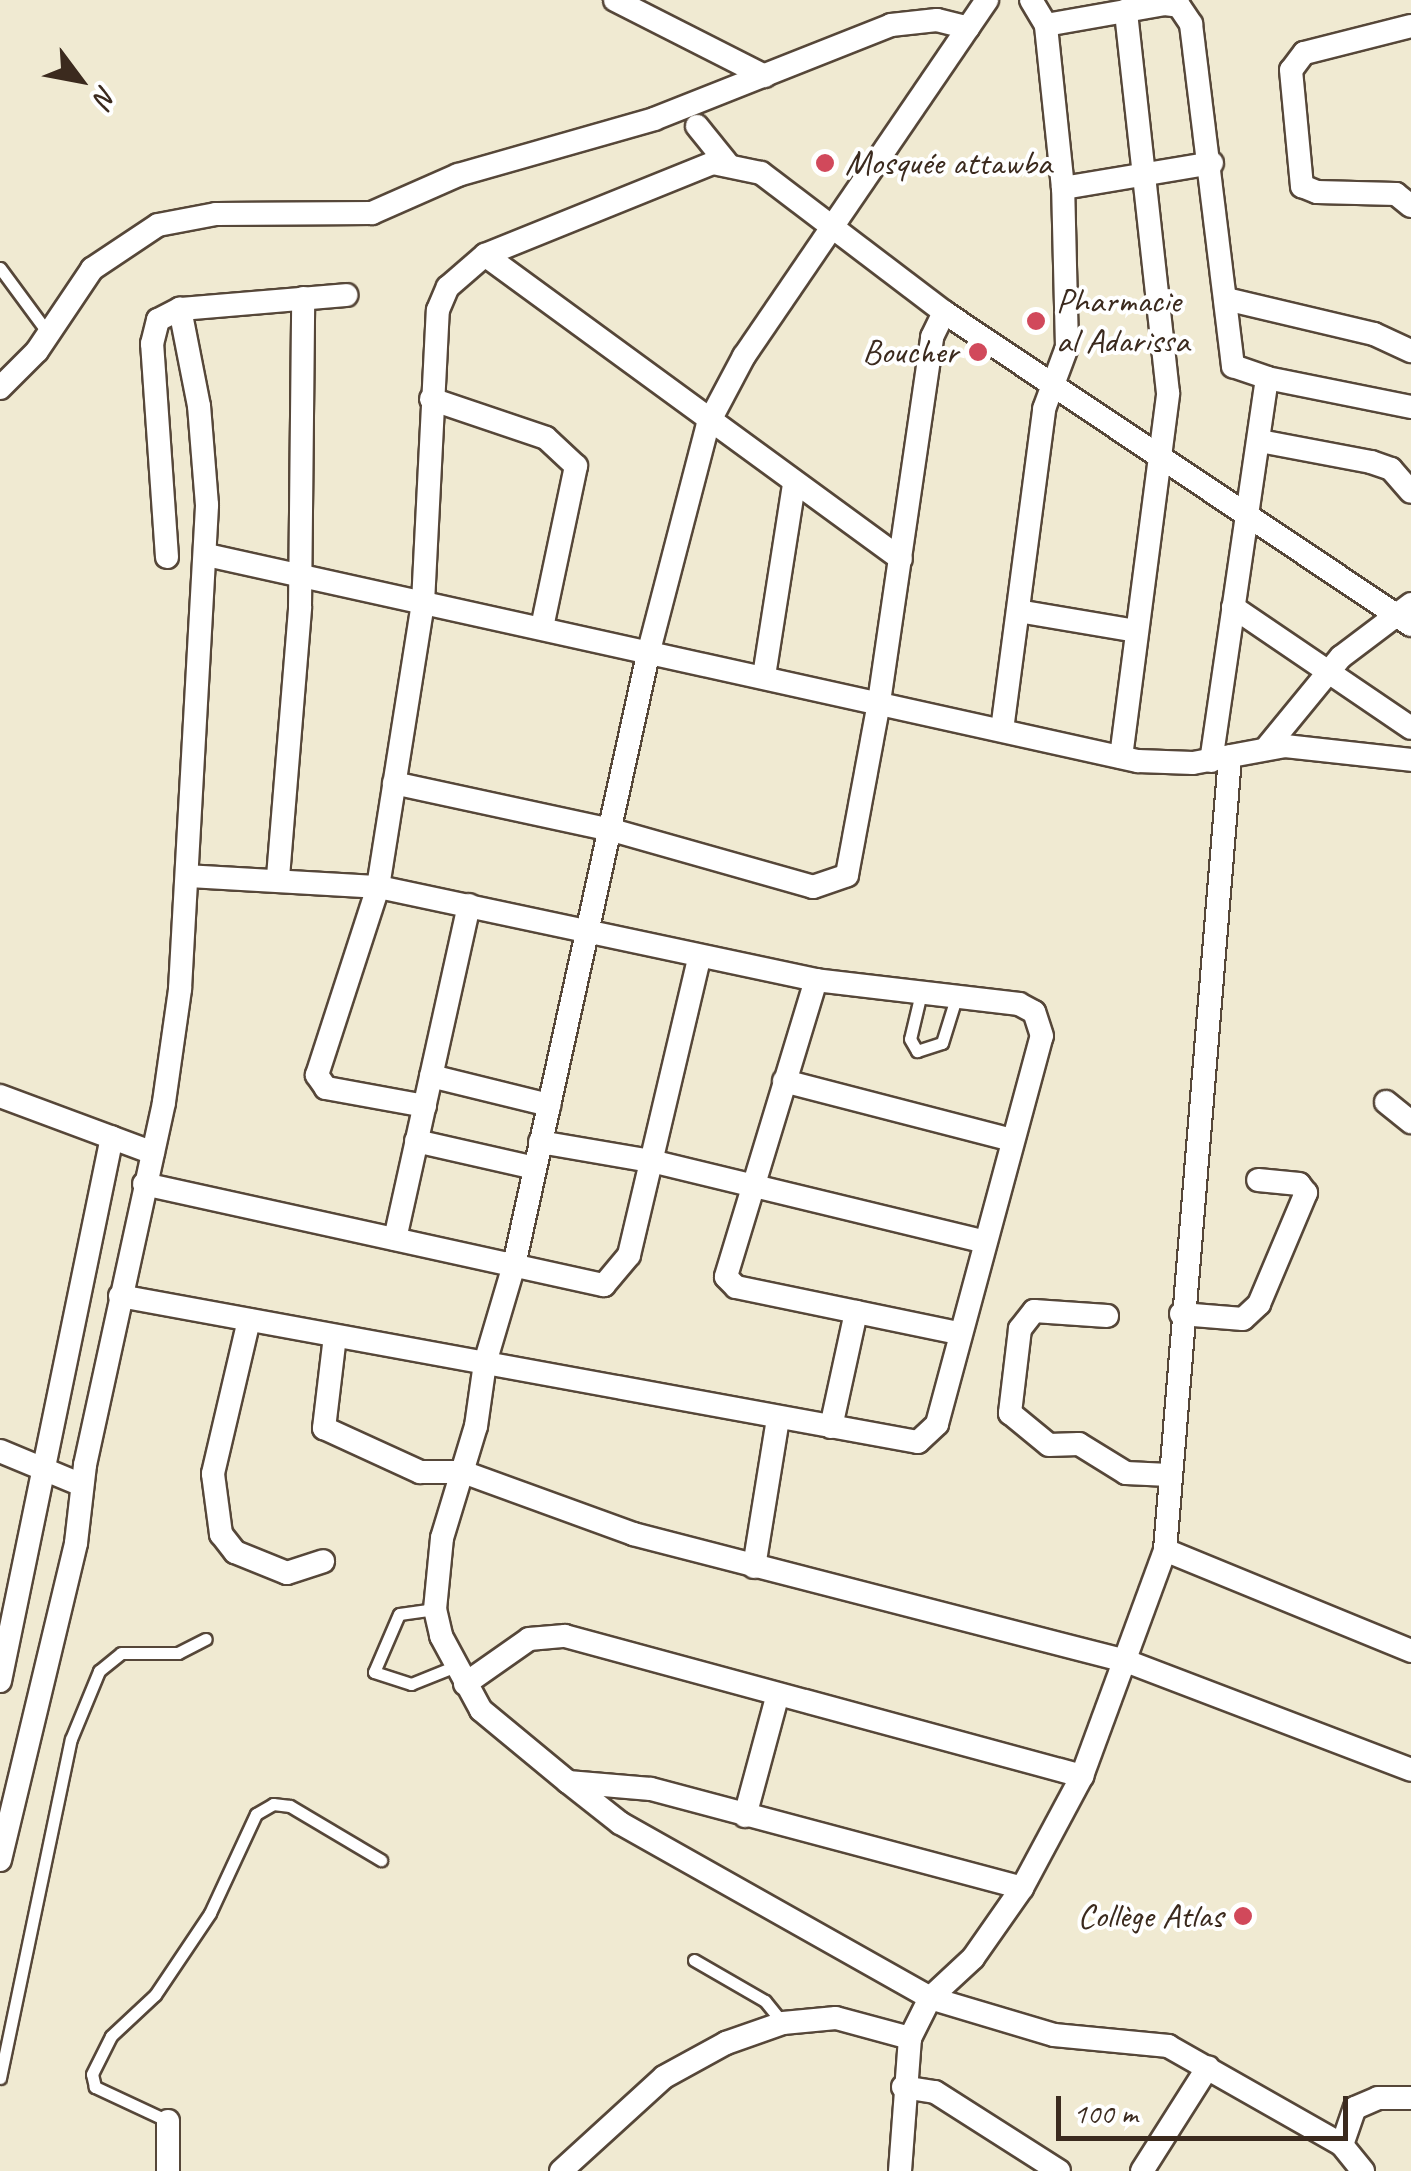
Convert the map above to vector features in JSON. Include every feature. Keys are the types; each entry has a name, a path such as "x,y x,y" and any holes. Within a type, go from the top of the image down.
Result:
{"street":[{"path":"615,0 766,76"},
{"path":"987,0 744,356 708,424 650,650 514,1265 484,1363 464,1472 442,1538 434,1609 460,1675 504,1733 620,1823 930,1998 1054,2036 1168,2046 1309,2132 1342,2145 1364,2171"},
{"path":"1002,730 1044,410 1067,347 1062,188 1046,26 1031,0"},
{"path":"1046,26 1173,4 1186,14 1212,163 1233,366 1268,378 1411,407"},
{"path":"1120,757 1168,393 1148,173 1126,10"},
{"path":"0,388 49,335 92,269 158,225 234,213 372,213 458,175 654,119 906,21 968,28"},
{"path":"1411,26 1304,53 1292,70 1302,186 1317,192 1396,194 1411,206"},
{"path":"697,126 727,163 762,173 944,312 1161,461 1405,615 1327,671 1267,747"},
{"path":"424,1106 331,1089 316,1075 378,887 423,603 438,310 448,287 485,255 727,163"},
{"path":"1062,188 1212,163"},
{"path":"485,255 708,424 901,560"},
{"path":"167,557 152,335 158,320 180,309 346,294"},
{"path":"278,877 298,575 303,298"},
{"path":"1226,300 1374,334 1411,351"},
{"path":"0,1860 52,1647 176,1027 207,555 199,406 180,309"},
{"path":"394,783 612,830 814,886 840,881 851,868 880,702 932,337 944,312"},
{"path":"900,2171 903,2088 910,2038 930,1998 973,1958 1022,1888 1082,1776 1165,1550 1233,608 1268,378"},
{"path":"431,399 546,438 576,466 542,627"},
{"path":"1260,441 1392,469 1411,492"},
{"path":"764,676 794,484"},
{"path":"207,555 1120,757 1221,759 1267,747 1411,760"},
{"path":"1233,608 1411,728"},
{"path":"1018,611 1136,631"},
{"path":"120,1296 911,1442 930,1436 1042,1036 1039,1020 1019,1004 816,980 378,887 278,877 187,876"},
{"path":"395,1239 469,905"},
{"path":"144,1184 595,1286 612,1282 629,1255 699,958"},
{"path":"816,980 726,1268 728,1282 959,1333"},
{"path":"431,1076 549,1105"},
{"path":"784,1081 1012,1140"},
{"path":"0,1096 152,1152"},
{"path":"1386,1102 1411,1122"},
{"path":"0,1680 6,1628 46,1470 112,1137"},
{"path":"416,1141 535,1168"},
{"path":"540,1142 651,1162 982,1241"},
{"path":"1181,1314 1243,1319 1259,1304 1306,1193 1299,1184 1258,1180"},
{"path":"831,1427 856,1312"},
{"path":"1107,1316 1034,1312 1020,1329 1010,1413 1049,1445 1079,1444 1126,1473 1170,1474"},
{"path":"249,1320 213,1474 220,1534 235,1552 287,1573 323,1561"},
{"path":"336,1336 323,1422 328,1432 420,1472 464,1472 634,1534 1126,1661 1411,1770"},
{"path":"754,1567 778,1418"},
{"path":"0,1451 82,1486"},
{"path":"1165,1550 1411,1650"},
{"path":"6,1628 52,1647"},
{"path":"460,1675 545,1635 1082,1776"},
{"path":"746,1816 778,1697"},
{"path":"568,1782 651,1788 1022,1888"},
{"path":"561,2171 664,2078 726,2043 783,2023 836,2018 910,2038"},
{"path":"1142,2171 1208,2067"},
{"path":"903,2088 935,2092 1059,2171"},
{"path":"1342,2145 1345,2125 1366,2100 1411,2098"},
{"path":"168,2122 168,2171"}],"lane":[{"path":"0,268 49,335"},
{"path":"921,993 910,1039 917,1051 942,1043 956,998"},
{"path":"434,1609 399,1614 374,1672 411,1684 460,1675"},
{"path":"0,2078 70,1738 99,1671 121,1652 178,1652 206,1639"},
{"path":"168,2122 95,2087 92,2074 111,2036 155,1995 210,1913 256,1814 273,1804 290,1806 381,1860"},
{"path":"694,1960 765,2001 783,2023"}],"place":[{"name":"Mosquée attawba","path":"825,163"},
{"name":"Pharmacie al Adarissa","path":"1036,321"},
{"name":"Boucher","path":"978,352"},
{"name":"Collège Atlas","path":"1243,1916"}]}
